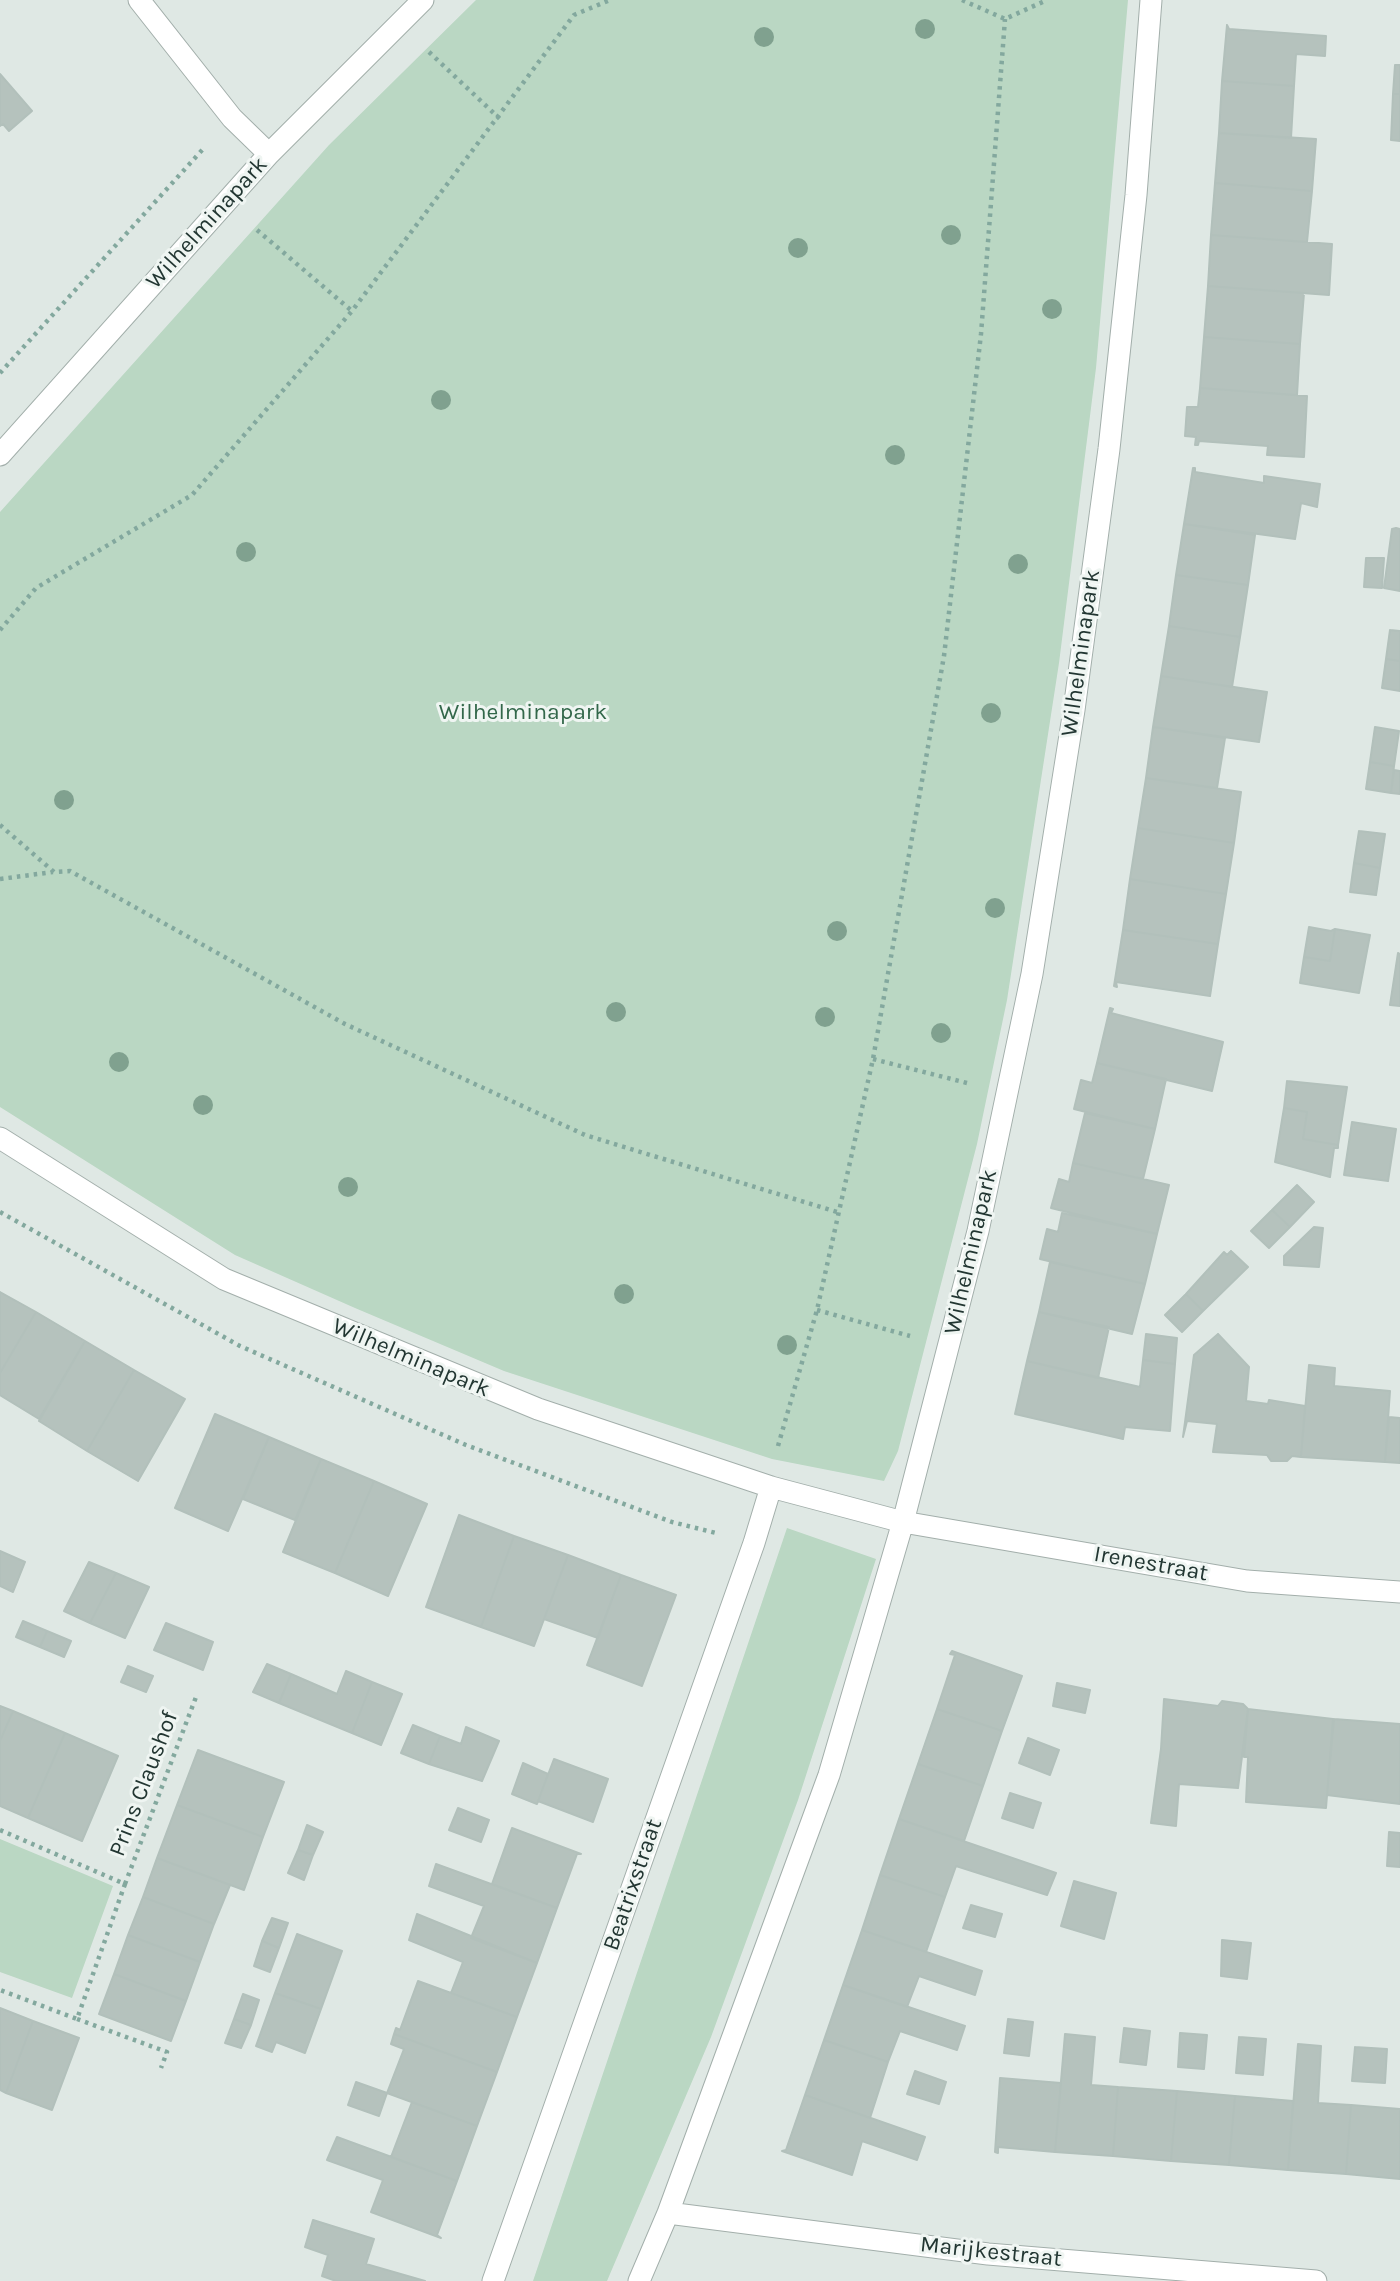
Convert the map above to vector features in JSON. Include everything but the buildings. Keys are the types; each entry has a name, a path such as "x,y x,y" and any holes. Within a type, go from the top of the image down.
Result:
{"street":[{"path":"139,0 232,118 269,154"},
{"name":"Wilhelminapark","path":"0,455 269,154 398,22 423,0"},
{"name":"Wilhelminapark","path":"0,1138 225,1279 500,1395 771,1487 903,1522 978,1231 1032,974 1074,710 1107,463 1136,195 1151,0"},
{"name":"Beatrixstraat","path":"493,2281 754,1543 771,1487"},
{"path":"639,2281 668,2213 829,1775 903,1522"},
{"name":"Irenestraat","path":"903,1522 1247,1581 1400,1592"},
{"name":"Marijkestraat","path":"668,2213 988,2254 1316,2281"}],"path":[{"path":"0,630 36,588 192,495 352,311 499,119 574,15 610,0"},
{"path":"962,0 1005,19 1047,0"},
{"path":"771,1487 772,1465 817,1310 873,1059 944,656 981,334 1005,19"},
{"path":"398,22 499,119"},
{"path":"0,373 232,118"},
{"path":"225,202 352,311"},
{"path":"0,825 54,872"},
{"path":"0,879 70,871 345,1024 585,1135 837,1212"},
{"path":"873,1059 1007,1094"},
{"path":"0,1212 265,1357 466,1445 672,1522 754,1543"},
{"path":"817,1310 948,1347"},
{"name":"Prins Claushof","path":"77,2019 196,1697"},
{"name":"Prins Claushof","path":"0,1830 125,1884"},
{"path":"0,1990 167,2052 161,2068"}],"green space":[{"name":"Wilhelminapark","path":"476,0 1128,0 1096,368 1059,663 1007,1000 977,1144 898,1451 884,1481 772,1459 504,1371 355,1308 235,1255 0,1107 0,512 329,145"},
{"path":"787,1528 876,1559 798,1800 711,2037 607,2281 533,2281"},
{"path":"0,1839 113,1886 72,1998 0,1972"}]}
